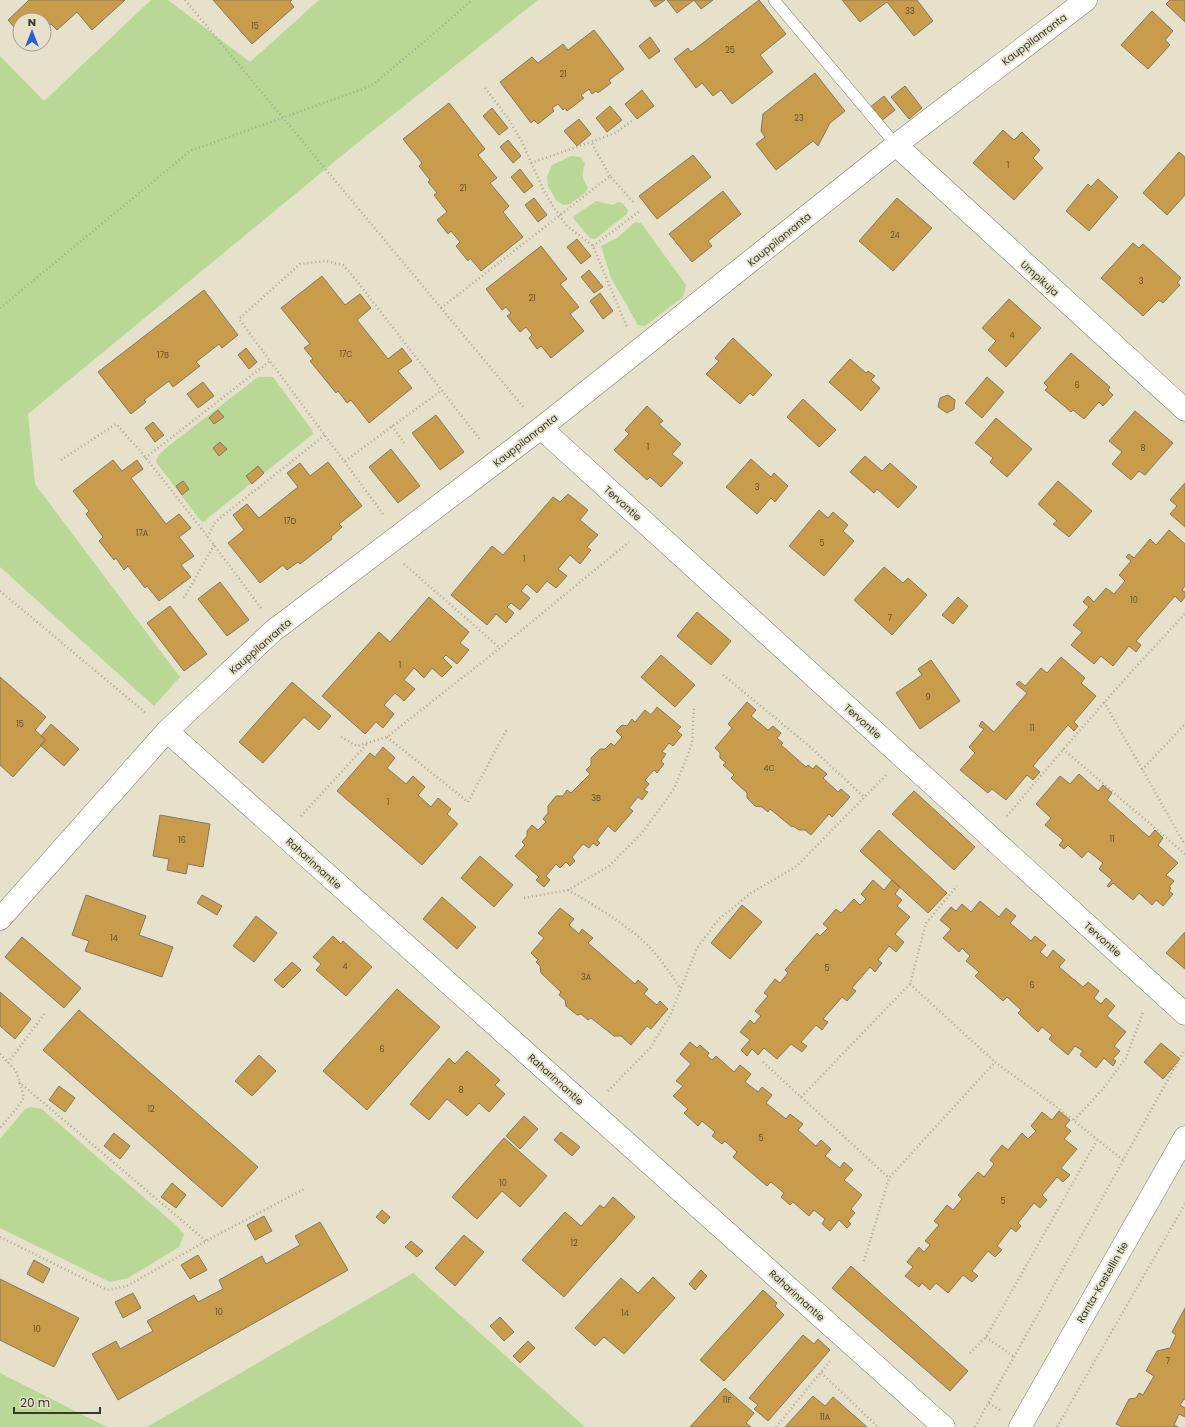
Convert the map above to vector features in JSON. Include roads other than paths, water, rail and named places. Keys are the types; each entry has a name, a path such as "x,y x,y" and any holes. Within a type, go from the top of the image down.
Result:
{"street":[{"name":"Kauppilanranta","path":"0,919 167,731 277,629 541,428 896,145 1086,0"},
{"name":"Umpikuja","path":"896,145 1185,410"},
{"name":"Tervontie","path":"541,428 1185,1014"},
{"name":"Raharinnantie","path":"167,731 944,1427"},
{"name":"Ranta-Kastellin tie","path":"1020,1427 1185,1138"}],"lane":[{"path":"774,0 896,145"}]}
